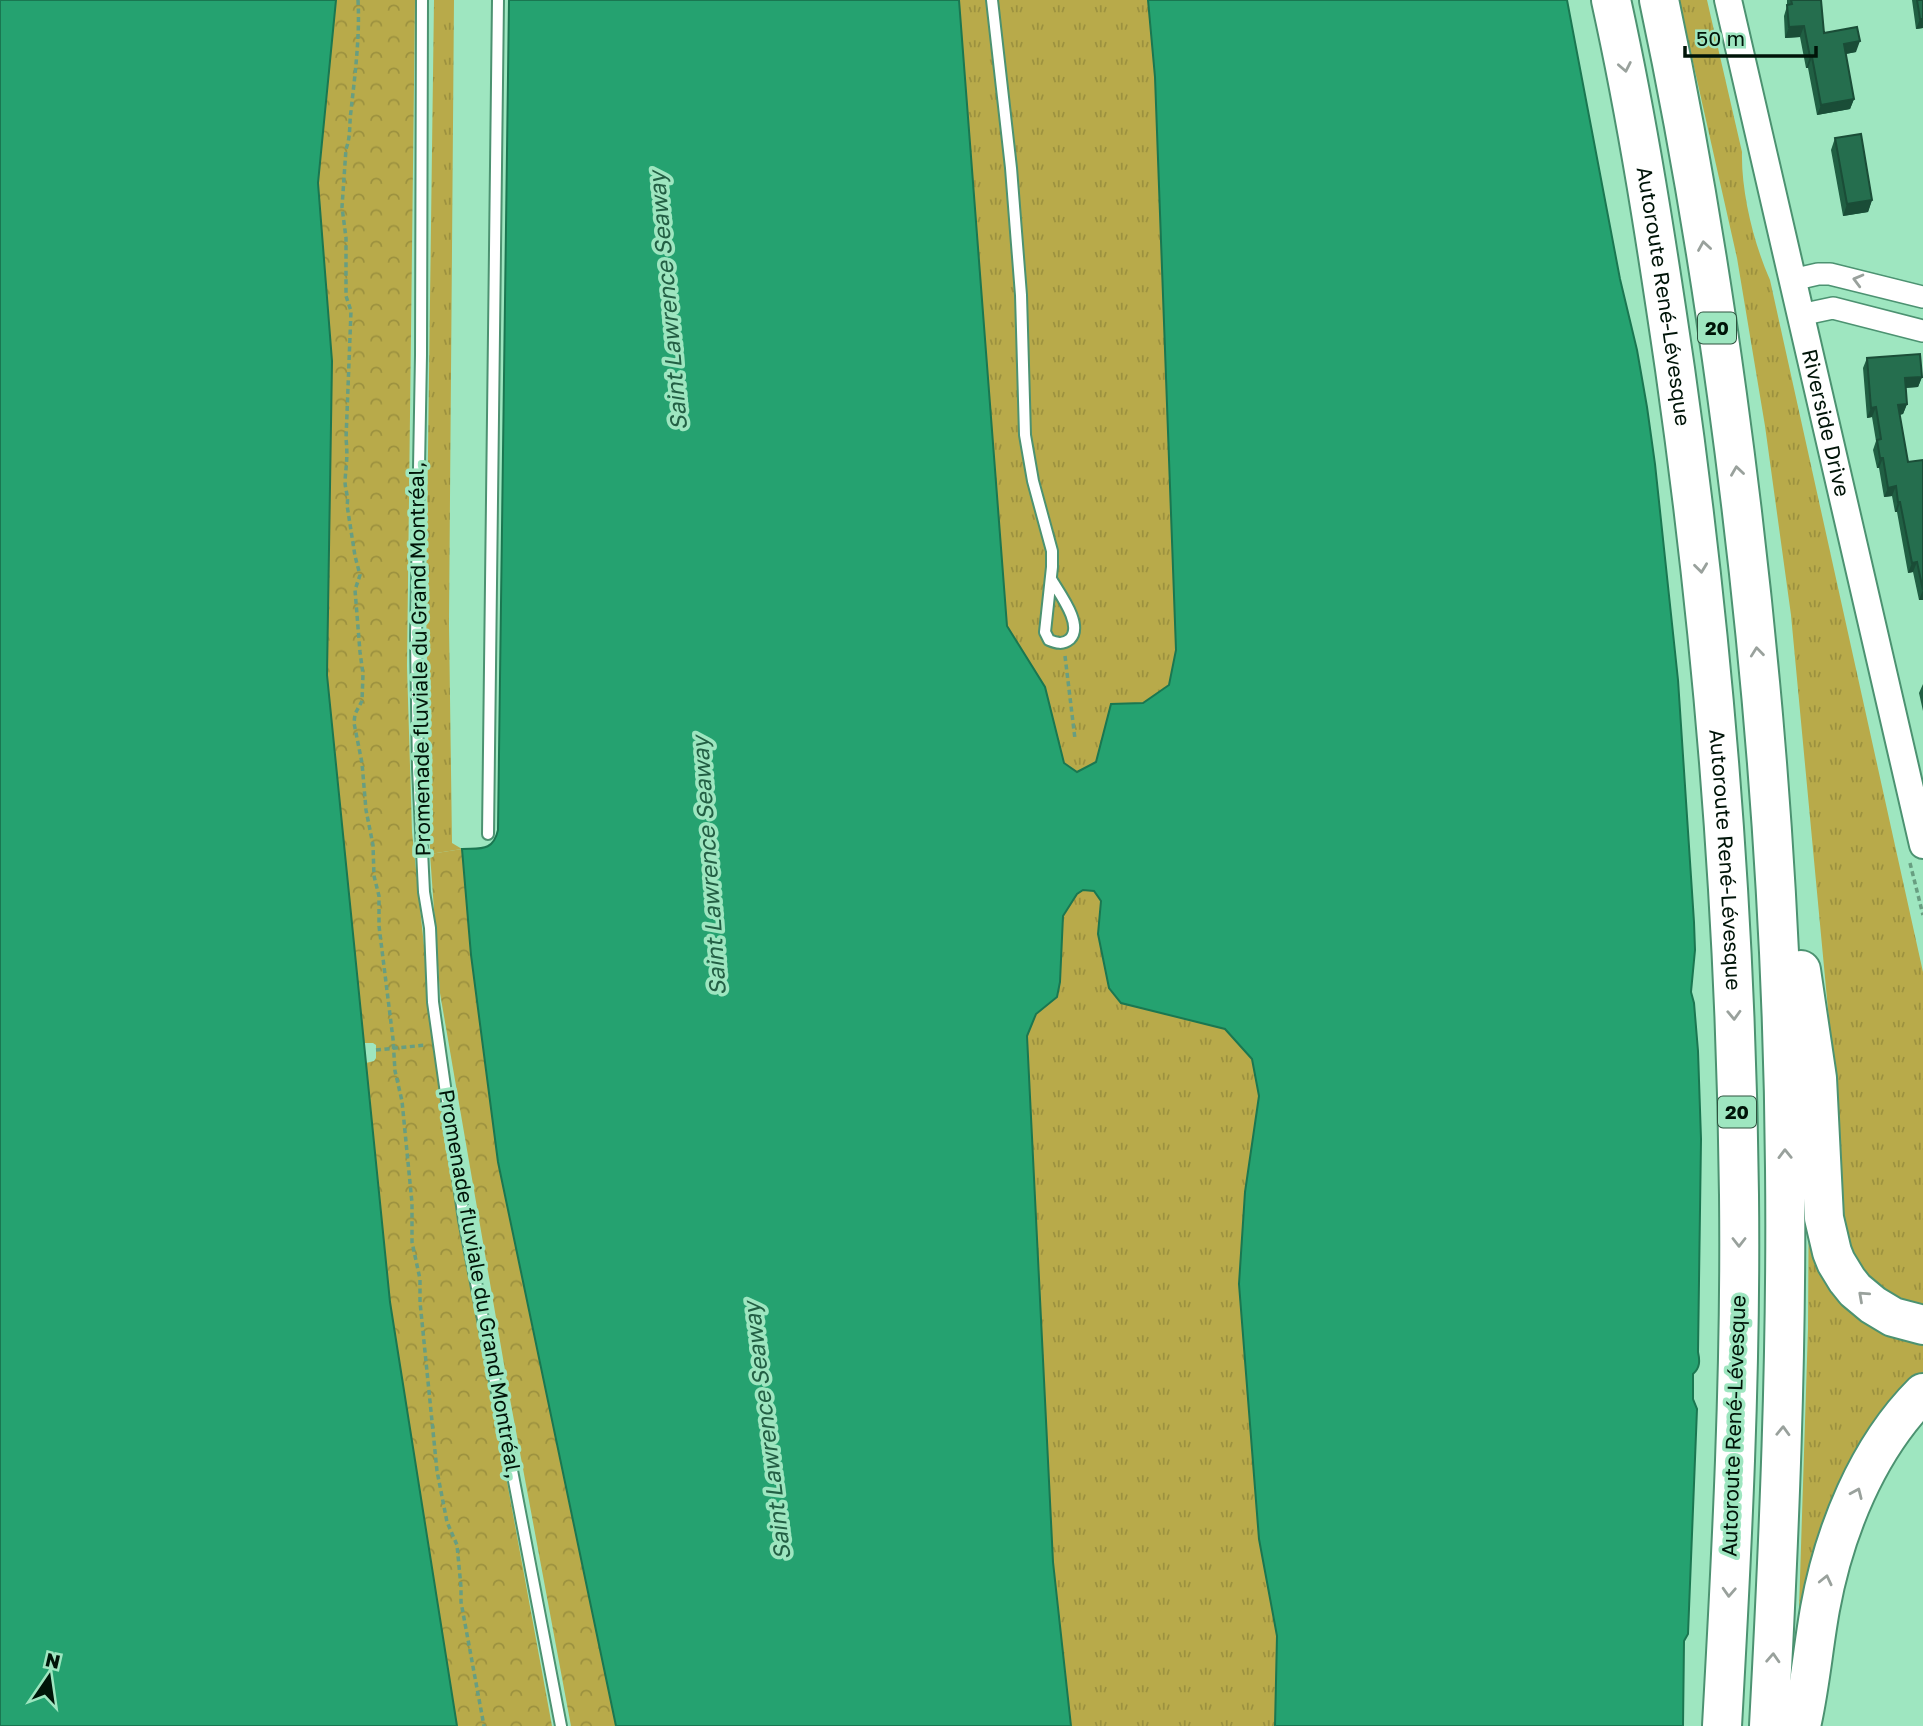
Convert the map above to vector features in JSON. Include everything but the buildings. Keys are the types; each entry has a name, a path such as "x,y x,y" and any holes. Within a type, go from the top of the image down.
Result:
{"highway":[{"name":"Autoroute René-Lévesque","path":"1612,0 1657,246 1687,452 1703,584 1725,832 1734,1015 1739,1212 1736,1421 1722,1726"},
{"name":"20","path":"1659,0 1685,130 1721,353 1742,510 1763,720 1777,924 1785,1166 1783,1410 1769,1726"},
{"path":"1763,720 1817,1078 1825,1217 1829,1241 1841,1272 1873,1305 1893,1317 1923,1325"},
{"path":"1801,1726 1824,1587 1843,1525 1864,1477 1883,1444 1899,1420 1923,1393"}],"street":[{"name":"Riverside Drive","path":"1728,0 1800,315 1917,854"},
{"path":"1792,279 1830,274 1923,297"},
{"path":"1800,315 1833,308 1923,331"}],"lane":[{"name":"Promenade fluviale du Grand Montréal,","path":"422,0 421,355 416,637 418,768 424,892 433,1002 464,1220 561,1726"},
{"path":"488,834 498,0"},
{"path":"992,0 1012,169 1021,295 1025,435 1033,481 1052,551 1045,632 1049,640 1063,643 1074,633 1075,624 1051,579"}],"path":[{"path":"358,0 358,52 342,206 346,238 346,296 351,311 345,489 359,575 355,590 363,674 362,701 355,714 354,723 373,845 395,1072 402,1101 412,1203 412,1242 420,1279 437,1471 447,1522 457,1545 461,1602 484,1726"},
{"path":"1063,643 1075,739"},
{"path":"1917,854 1923,915"},
{"path":"376,1050 439,1044"}],"green space":[{"path":"336,0 415,0 407,666 412,832 445,1145 552,1726 457,1726 390,1302 366,1063 376,1058 376,1045 364,1043 327,675 332,361 318,183"},
{"path":"434,0 454,0 449,624 452,843 462,849 430,854 426,601"},
{"path":"959,0 1148,0 1155,77 1176,650 1169,685 1143,703 1111,704 1096,762 1077,772 1064,763 1045,687 1007,626"},
{"path":"1679,0 1707,0 1742,152 1750,218 1770,280 1923,972 1923,1307 1912,1306 1876,1289 1854,1258 1845,1226 1829,1020 1791,615 1765,426 1737,258"},
{"path":"462,849 471,955 498,1162 616,1726 571,1726 510,1399 440,993 430,854"},
{"path":"1083,890 1094,890 1101,901 1098,934 1121,1003 1225,1029 1252,1058 1259,1096 1245,1192 1239,1284 1259,1539 1277,1636 1275,1726 1071,1726 1053,1562 1027,1036 1036,1014 1057,997 1063,917 1077,894"},
{"path":"1809,1166 1820,1237 1923,1332 1923,1377 1810,1612 1799,1609 1808,1328"}],"water":[{"path":"0,0 336,0 318,183 332,361 327,675 390,1302 457,1726 0,1726"},
{"name":"Saint Lawrence Seaway","path":"509,0 959,0 1007,626 1045,687 1064,763 1077,772 1096,762 1111,704 1143,703 1169,685 1176,650 1155,77 1148,0 1567,0 1647,407 1678,680 1694,922 1695,950 1691,992 1698,1051 1701,1139 1699,1361 1693,1374 1693,1399 1697,1409 1688,1634 1684,1641 1683,1726 1275,1726 1277,1636 1259,1539 1239,1284 1245,1192 1259,1096 1252,1059 1225,1029 1121,1003 1109,988 1098,934 1101,901 1094,891 1083,890 1077,894 1063,916 1057,997 1036,1014 1027,1036 1053,1562 1071,1726 616,1726 498,1162 471,955 462,849 489,845 498,830"}]}
